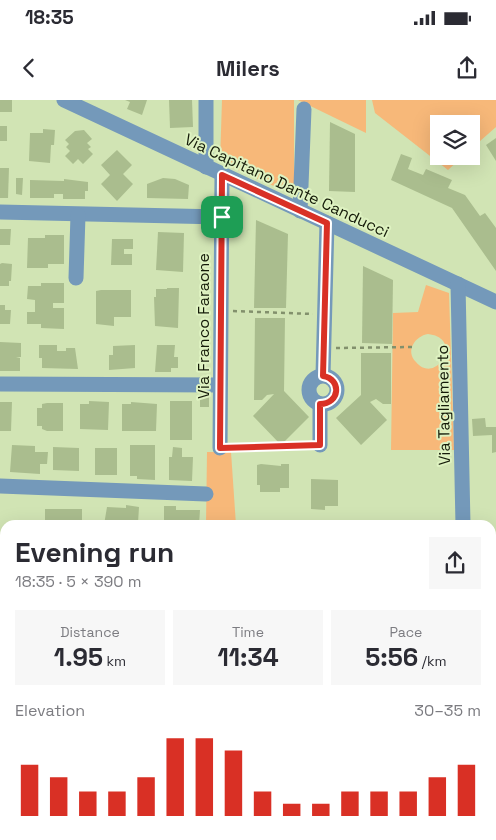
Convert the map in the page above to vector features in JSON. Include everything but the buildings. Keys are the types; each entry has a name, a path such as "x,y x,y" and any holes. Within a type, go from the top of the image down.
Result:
{"street":[{"name":"Via Capitano Dante Canducci","path":"64,100 496,302"},
{"path":"206,100 206,167"},
{"path":"300,211 304,109"},
{"name":"Via Franco Faraone","path":"220,448 222,175"},
{"path":"0,212 222,217"},
{"path":"76,278 78,215"},
{"path":"323,376 327,223"},
{"name":"Via Tagliamento","path":"458,284 463,520"},
{"path":"323,376 332,378 337,386 333,400 330,403 320,404 316,403 310,396 309,386 314,378 323,376"},
{"path":"0,384 220,385"},
{"path":"320,404 320,445"},
{"path":"0,486 206,494"}],"path":[{"path":"221,311 324,315"},
{"path":"324,348 412,346"},
{"path":"220,448 320,445"}],"shaded area":[{"path":"222,100 294,100 294,195 220,162"},
{"path":"298,100 366,100 366,133"},
{"path":"372,100 496,100 496,127 480,141 480,115 430,115 430,156 375,113"},
{"path":"442,165 453,165 448,170"},
{"path":"426,285 449,293 454,450 391,450 393,313 418,312","holes":["428,334 439,337 445,343 446,351 443,358 438,365 432,368 424,368 413,358 411,353 413,345 423,335"]},
{"path":"207,452 231,452 236,520 206,520"}],"route":[{"path":"222,175 327,223 323,376 332,378 337,386 337,391 336,396 330,403 320,404 320,445 220,448 222,217 222,175"}]}
